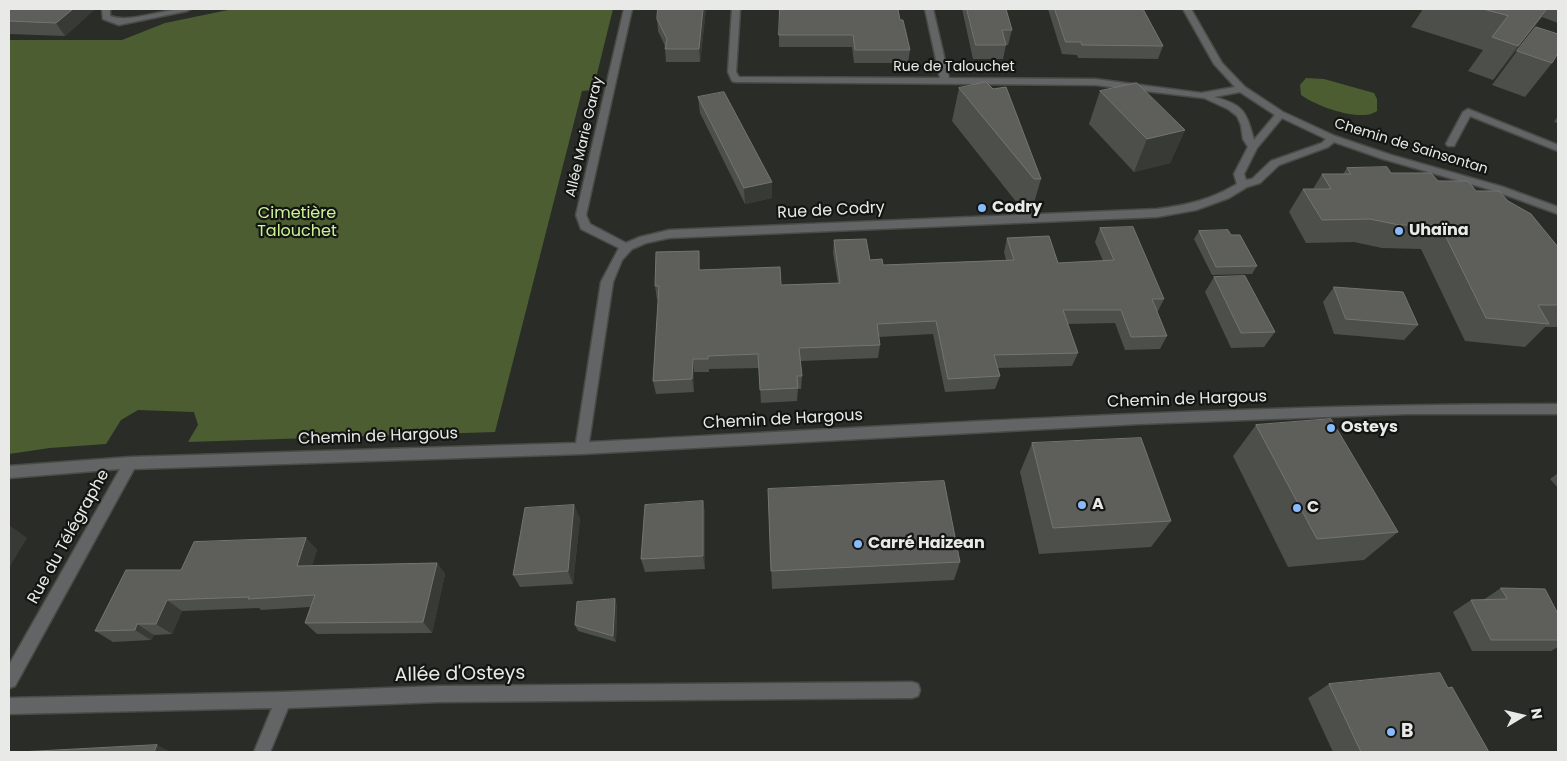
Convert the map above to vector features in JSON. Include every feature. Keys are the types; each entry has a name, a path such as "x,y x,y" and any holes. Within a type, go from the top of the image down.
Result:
{"street":[{"path":"106,9 106,17 119,22 187,9"},
{"name":"Allée Marie Garay","path":"625,247 585,226 581,215 628,9"},
{"name":"Rue de Talouchet","path":"736,9 732,72 735,79 1095,82 1202,96 1242,89"},
{"path":"929,9 945,81"},
{"name":"Chemin de Sainsontan","path":"1187,9 1218,64 1242,89 1280,114 1332,138 1387,157 1499,189 1558,211"},
{"path":"1202,96 1226,103 1238,112 1246,125 1246,139 1253,147"},
{"path":"1451,144 1468,112 1558,148"},
{"path":"1243,185 1239,174 1253,147 1280,114"},
{"name":"Rue de Codry","path":"625,247 643,239 668,234 1157,213 1196,207 1256,181 1275,163 1325,145 1332,138"},
{"path":"582,448 607,282 616,259 625,247"},
{"name":"Chemin de Hargous","path":"9,472 130,463 582,448 1148,419 1406,409 1558,409"},
{"name":"Rue du Télégraphe","path":"9,680 130,463"},
{"name":"Allée d'Osteys","path":"9,706 283,700 439,694 912,690"},
{"path":"262,752 283,700"}],"green space":[{"name":"Cimetière Talouchet","path":"233,9 613,9 593,90 582,91 495,432 188,442 198,425 194,412 138,410 121,420 106,444 50,448 9,454 9,40 122,40 165,23"},
{"path":"1306,78 1324,79 1374,93 1377,99 1377,111 1370,114 1350,114 1317,104 1301,95 1300,85"}],"building":[{"path":"9,9 73,9 56,23 9,21"},
{"path":"658,9 703,9 699,49 665,49 667,39 657,19"},
{"path":"780,9 898,9 900,20 903,20 910,50 855,50 853,35 779,35"},
{"path":"967,9 1006,9 1012,30 1002,30 1006,45 976,45"},
{"path":"1055,9 1143,9 1163,46 1082,45 1081,42 1066,42"},
{"path":"1483,9 1547,9 1518,46 1492,37 1508,16"},
{"path":"1536,27 1558,34 1558,53 1552,63 1517,51"},
{"path":"986,82 993,89 1006,87 1041,179 1034,179 959,88"},
{"path":"1137,83 1185,130 1147,139 1100,91"},
{"path":"724,92 772,182 744,188 698,97"},
{"path":"1387,167 1391,173 1431,173 1438,181 1468,181 1476,191 1499,191 1508,201 1531,214 1558,247 1558,305 1538,305 1549,324 1486,318 1440,225 1399,225 1370,219 1322,220 1303,189 1331,189 1322,174 1351,174 1347,168"},
{"path":"1133,227 1164,299 1152,299 1167,336 1131,337 1121,310 1063,310 1078,353 994,355 1000,376 948,379 936,321 877,324 880,345 799,348 802,376 797,376 798,388 760,390 758,354 708,356 708,359 693,359 692,379 653,381 659,286 655,286 656,252 699,251 699,270 780,267 781,285 840,283 834,240 866,239 870,260 882,259 883,265 1014,260 1007,238 1049,236 1058,263 1114,260 1100,228"},
{"path":"1228,230 1231,235 1240,235 1257,266 1216,267 1199,231"},
{"path":"1245,276 1275,332 1241,333 1214,277"},
{"path":"1334,287 1403,292 1418,325 1346,319"},
{"path":"1331,419 1398,532 1317,539 1256,425"},
{"path":"1141,438 1171,521 1053,528 1032,443"},
{"name":"Carré Haizean","path":"944,481 960,562 771,571 768,489"},
{"path":"703,501 703,556 641,559 645,505"},
{"path":"574,505 568,571 513,575 525,508"},
{"path":"306,538 297,566 437,563 423,622 305,623 315,595 248,599 249,597 167,600 156,624 137,624 135,630 95,631 126,570 181,570 194,542"},
{"path":"1501,588 1545,589 1558,614 1558,640 1491,640 1471,600 1507,599"},
{"path":"615,599 613,636 575,625 577,602"},
{"path":"1440,673 1448,688 1452,687 1489,752 1361,752 1329,684"},
{"path":"157,745 154,752 19,752"}],"place":[{"name":"Codry","path":"982,208"},
{"name":"Uhaïna","path":"1399,231"},
{"name":"Osteys","path":"1331,428"},
{"name":"A","path":"1082,505"},
{"name":"C","path":"1297,508"},
{"name":"Carré Haizean","path":"858,544"},
{"name":"B","path":"1391,732"}]}
